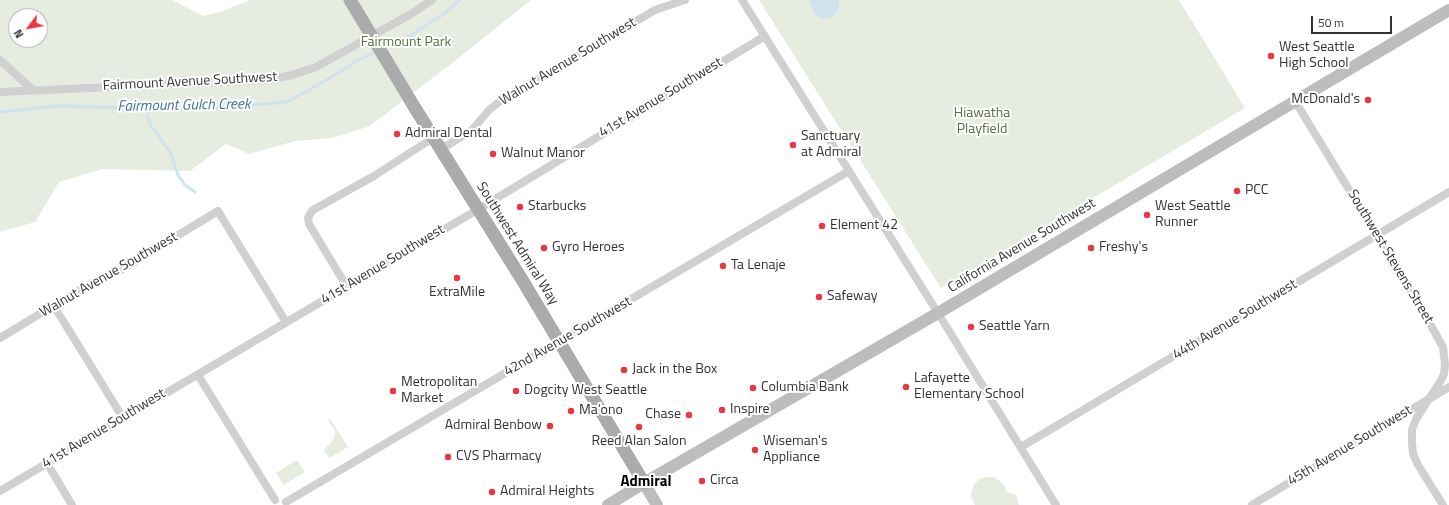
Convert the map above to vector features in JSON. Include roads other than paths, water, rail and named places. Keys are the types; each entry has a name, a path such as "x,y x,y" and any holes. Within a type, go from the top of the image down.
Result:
{"main road":[{"name":"Southwest Admiral Way","path":"350,0 657,505"},
{"name":"California Avenue Southwest","path":"608,505 644,482 938,313 1449,10"}],"street":[{"name":"Fairmount Avenue Southwest","path":"0,92 268,80 292,75 316,67 411,14 432,0"},
{"name":"Walnut Avenue Southwest","path":"440,150 472,130 489,110 499,102 655,10 685,0"},
{"path":"742,0 1056,505"},
{"name":"41st Avenue Southwest","path":"0,491 477,210 765,36"},
{"path":"0,60 33,90"},
{"name":"Southwest Stevens Street","path":"1295,101 1443,347 1445,365 1444,374 1416,419 1412,430 1413,454 1442,505"},
{"path":"347,287 309,224 308,218 313,210 374,176 433,138"},
{"name":"42nd Avenue Southwest","path":"286,503 849,171"},
{"name":"44th Avenue Southwest","path":"1021,448 1449,192"},
{"name":"Walnut Avenue Southwest","path":"0,338 92,284 119,271 218,211 286,322"},
{"path":"54,306 123,418"},
{"path":"198,375 274,502 281,498 286,503"},
{"name":"45th Avenue Southwest","path":"1252,505 1449,387"},
{"path":"47,463 72,505"}],"water":[{"path":"809,0 839,0 839,9 833,17 823,19 814,14"}],"waterway":[{"name":"Fairmount Gulch Creek","path":"382,49 405,39 442,15 460,0"},
{"name":"Fairmount Gulch Creek","path":"0,112 57,106 208,109 287,102 377,51"},
{"path":"148,108 147,116 152,128 171,154 178,175 185,185 195,192"}],"place":[{"name":"West Seattle High School","path":"1271,56"},
{"name":"McDonald's","path":"1368,100"},
{"name":"Admiral Dental","path":"397,134"},
{"name":"Sanctuary at Admiral","path":"793,145"},
{"name":"Walnut Manor","path":"493,154"},
{"name":"PCC","path":"1237,191"},
{"name":"Starbucks","path":"520,207"},
{"name":"West Seattle Runner","path":"1147,215"},
{"name":"Element 42","path":"822,226"},
{"name":"Gyro Heroes","path":"544,248"},
{"name":"Freshy's","path":"1091,248"},
{"name":"Ta Lenaje","path":"723,266"},
{"name":"ExtraMile","path":"457,278"},
{"name":"Safeway","path":"819,297"},
{"name":"Seattle Yarn","path":"971,327"},
{"name":"Jack in the Box","path":"624,370"},
{"name":"Lafayette Elementary School","path":"906,387"},
{"name":"Columbia Bank","path":"753,388"},
{"name":"Metropolitan Market","path":"393,391"},
{"name":"Dogcity West Seattle","path":"516,391"},
{"name":"Inspire","path":"722,410"},
{"name":"Ma‘ono","path":"571,411"},
{"name":"Chase","path":"689,415"},
{"name":"Admiral Benbow","path":"550,426"},
{"name":"Reed Alan Salon","path":"639,427"},
{"name":"Wiseman's Appliance","path":"755,450"},
{"name":"CVS Pharmacy","path":"448,457"},
{"name":"Circa","path":"702,481"},
{"name":"Admiral Heights","path":"492,492"}],"district":[{"name":"Admiral","path":"646,482"}],"park label":[{"name":"Fairmount Park","path":"406,43"},
{"name":"Hiawatha Playfield","path":"982,122"}]}
